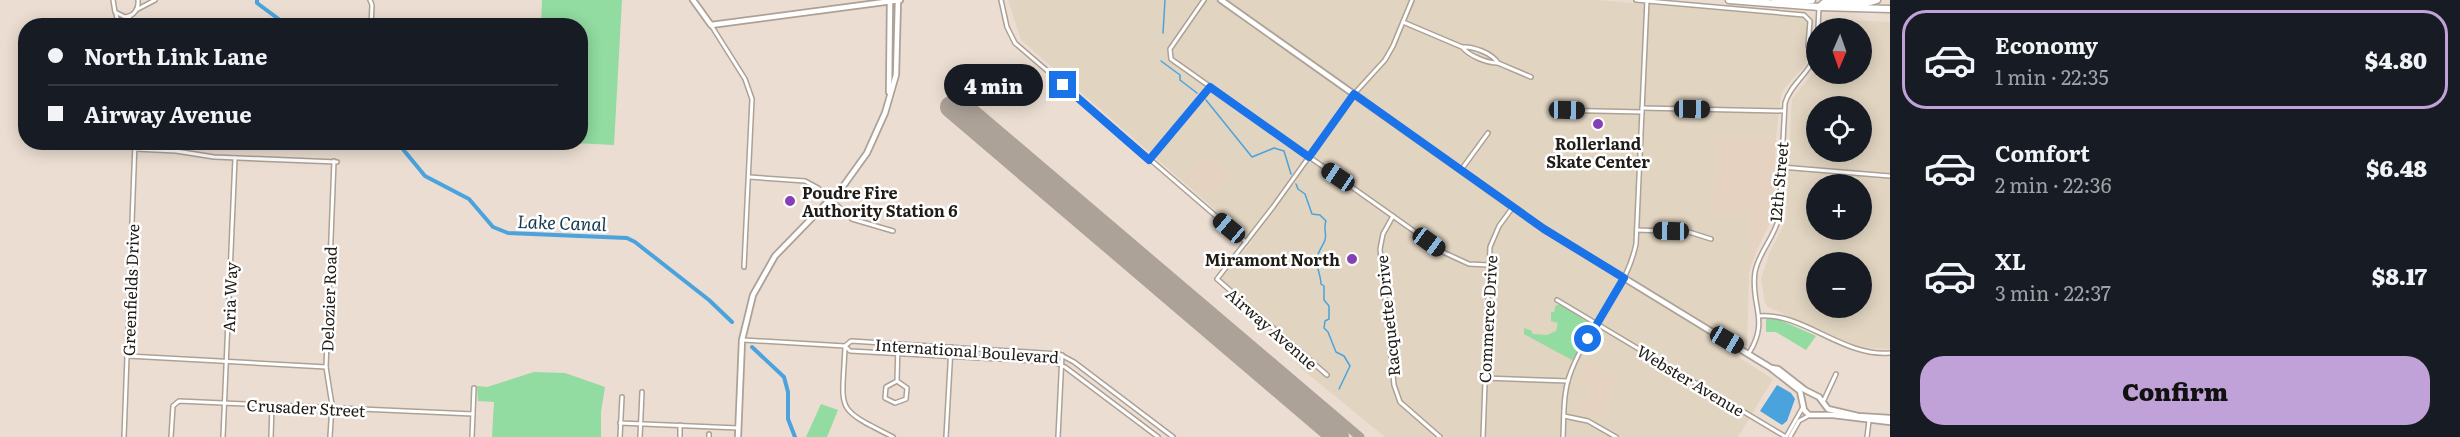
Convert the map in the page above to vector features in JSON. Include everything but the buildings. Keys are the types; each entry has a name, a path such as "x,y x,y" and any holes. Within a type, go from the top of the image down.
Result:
{"highway":[{"path":"1729,0 1753,0"},
{"path":"1733,0 1820,8 1890,11"},
{"path":"1760,0 1812,0"},
{"path":"1820,8 1825,2 1867,3 1877,0"}],"street":[{"path":"108,0 117,18"},
{"path":"112,5 113,0"},
{"path":"137,10 138,0"},
{"path":"130,18 137,10 155,0"},
{"path":"370,0 371,18"},
{"path":"693,0 741,72 751,95 753,111 744,267"},
{"path":"711,26 899,0 896,75 885,113 867,153 844,185 786,242 770,263 753,295 742,340 738,437"},
{"path":"1001,0 1007,27 1015,43 1246,242 1354,94 1385,60 1412,0"},
{"path":"1204,0 1170,49 1168,54 1171,59 1454,258 1469,264 1489,265"},
{"path":"1221,0 1544,229 1771,368 1800,391 1803,404 1810,415"},
{"path":"1636,0 1808,18"},
{"path":"889,95 890,1"},
{"path":"1563,437 1568,381 1579,355 1624,278 1634,253 1637,230 1647,1"},
{"path":"1819,18 1820,8"},
{"path":"115,12 125,17 132,15"},
{"path":"1403,22 1462,47 1466,52 1531,77"},
{"name":"12th Street","path":"1749,353 1758,335 1759,316 1755,275 1762,251 1778,222 1784,111 1788,93 1806,72"},
{"path":"1149,160 1210,87"},
{"path":"1551,110 1784,111"},
{"path":"1461,170 1488,133"},
{"name":"Greenfields Drive","path":"124,437 135,150"},
{"path":"146,150 235,158"},
{"name":"Delozier Road","path":"235,158 335,161 326,367 332,408 330,437"},
{"name":"Aria Way","path":"223,437 235,158"},
{"path":"1781,167 1890,176"},
{"path":"749,177 806,181 818,188 852,219 893,231"},
{"name":"Commerce Drive","path":"1483,437 1489,265 1493,238 1513,207"},
{"name":"Racquette Drive","path":"1394,216 1383,234 1380,249 1394,385 1400,402 1440,437"},
{"path":"1637,230 1689,232 1711,239"},
{"name":"Airway Avenue","path":"1246,242 1217,279 1327,375"},
{"name":"Webster Avenue","path":"1557,300 1788,437"},
{"path":"1759,316 1775,314 1860,351 1890,353"},
{"name":"International Boulevard","path":"742,340 845,346 850,351 1054,362 1158,437"},
{"name":"International Boulevard","path":"845,346 851,341 1062,355 1173,437"},
{"path":"897,381 898,344"},
{"path":"845,346 842,400 846,410 894,437"},
{"path":"946,437 951,347"},
{"path":"1058,437 1062,355"},
{"path":"128,356 326,367"},
{"path":"1771,368 1778,369 1834,411 1890,420"},
{"path":"1817,415 1822,410 1827,389 1836,374"},
{"path":"1484,378 1568,381"},
{"path":"897,381 907,388 906,399 895,404 885,398 886,387 897,381"},
{"path":"472,437 474,388"},
{"path":"1788,437 1803,404 1814,395 1827,389"},
{"path":"640,437 642,392"},
{"path":"620,437 622,398"},
{"name":"Crusader Street","path":"171,437 174,403 179,401 473,414"},
{"path":"271,437 273,405"},
{"path":"1788,437 1799,421 1810,415 1839,415 1869,421 1890,420"},
{"path":"1564,416 1588,421 1616,437"},
{"path":"1867,437 1869,421"},
{"path":"620,423 738,428"},
{"path":"680,425 680,437"}],"shaded area":[{"path":"1008,0 1598,0 1805,18 1806,63 1781,95 1776,138 1717,137 1751,215 1747,344 1738,357 1773,379 1738,437 1385,437 1302,369 1220,279 1252,242 1021,40"},
{"path":"1872,21 1890,22 1890,349 1859,347 1768,307 1765,303 1761,278 1769,254 1786,220 1792,99 1806,82 1806,84 1872,84"},
{"path":"1717,137 1776,138 1773,217 1749,272 1751,215 1713,214"},
{"path":"1206,158 1227,175 1207,198 1186,180"},
{"path":"1589,361 1619,379 1597,418 1575,411 1574,408 1576,400 1588,404 1593,390 1580,382"}],"green space":[{"path":"542,0 622,0 614,145 588,144 588,18 541,18"},
{"path":"1556,305 1561,305 1592,325 1572,360 1524,334 1524,328 1532,331 1532,334 1547,335 1556,331 1558,323 1551,321 1551,312 1554,312"},
{"path":"1766,318 1778,319 1816,336 1806,350 1776,332 1766,332"},
{"path":"534,372 565,373 605,387 601,412 601,437 492,437 494,402 478,401 477,386 487,387"},
{"path":"821,404 838,410 827,437 806,437"}],"water":[{"path":"1777,385 1791,393 1795,399 1787,421 1782,425 1760,411"}],"waterway":[{"name":"Lake Canal","path":"257,0 257,3 277,18"},
{"path":"1163,33 1165,0"},
{"path":"1161,61 1180,75 1180,80 1197,93"},
{"path":"1206,100 1252,157 1274,148 1284,151 1291,174"},
{"name":"Lake Canal","path":"404,150 425,176 469,199 493,227 508,233 627,238 709,300 732,322"},
{"path":"1296,184 1298,189 1305,194 1312,214 1320,215 1326,221 1325,240 1317,258 1321,284 1324,286 1324,300 1329,306 1329,319 1325,321 1324,328 1336,352 1344,356 1350,366 1339,389"},
{"name":"Lake Canal","path":"752,347 784,377 788,392 788,419 795,437"}],"taxiway":[{"path":"951,107 959,96 1360,437"}],"runway":[{"path":"951,107 1338,437"}],"place":[{"name":"Rollerland Skate Center","path":"1598,124"},
{"name":"Poudre Fire Authority Station 6","path":"790,201"},
{"name":"Miramont North","path":"1352,259"}],"route":[{"path":"1063,85 1149,160 1210,87 1309,157 1354,94 1544,229 1624,278 1588,339"}]}
